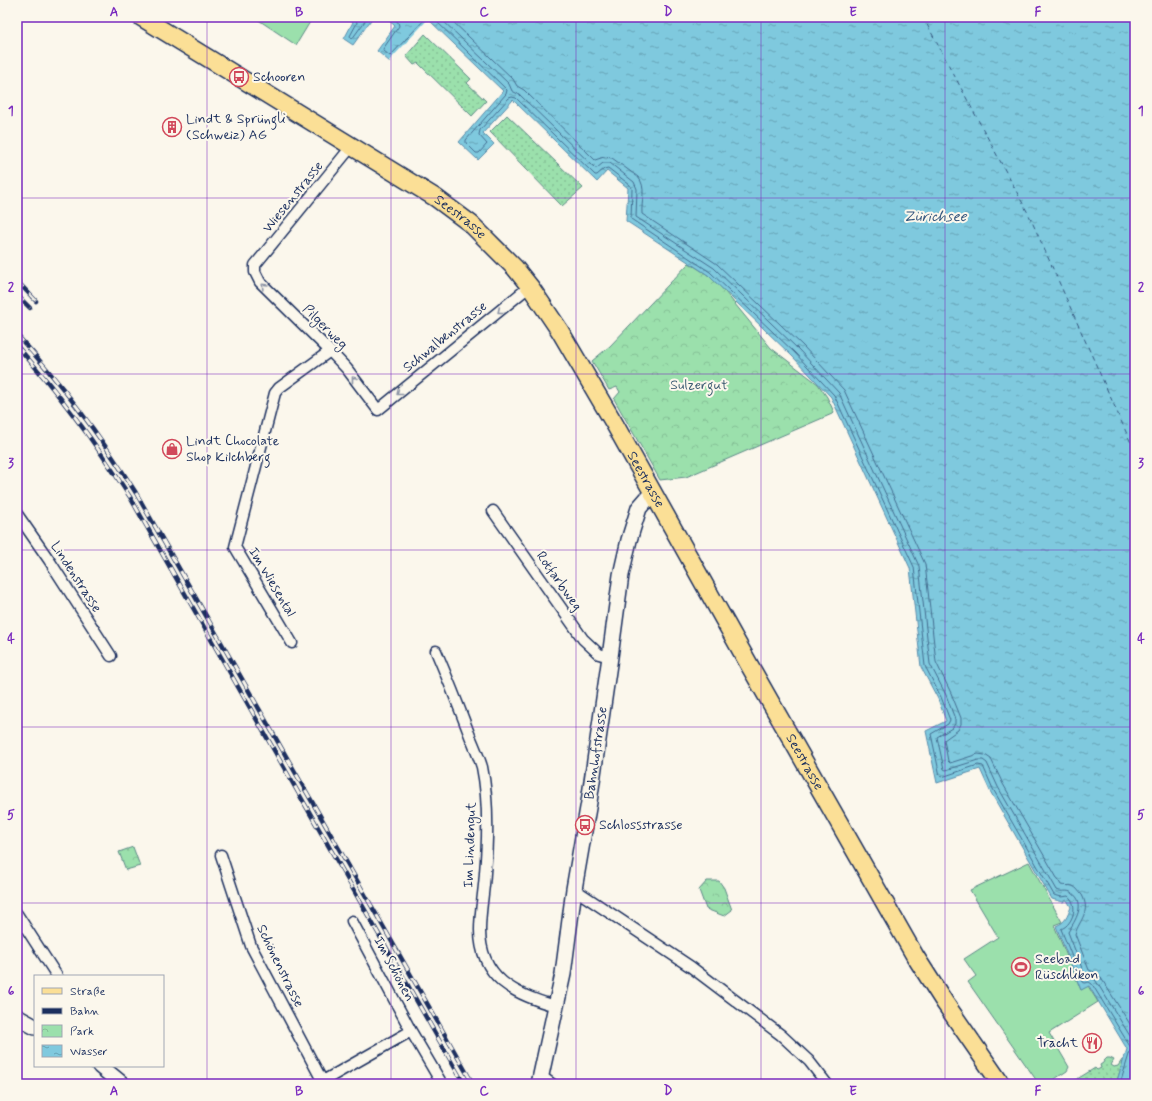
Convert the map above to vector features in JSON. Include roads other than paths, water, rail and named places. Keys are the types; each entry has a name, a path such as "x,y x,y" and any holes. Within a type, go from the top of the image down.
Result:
{"main road":[{"name":"Seestrasse","path":"141,17 436,198 471,224 492,244 530,286 560,331 614,423 851,845 916,956 945,1003 1000,1084"},
{"name":"Bahnhofstrasse","path":"544,1081 589,802 621,575 629,540 639,508 652,493"},
{"path":"17,1017 34,1026"},
{"path":"101,1067 122,1084"}],"street":[{"name":"Wiesenstrasse","path":"255,265 351,147"},
{"name":"Pilgerweg","path":"255,265 255,272 260,282 347,369 378,410"},
{"name":"Schwalbenstrasse","path":"378,410 530,286"},
{"name":"Im Wiesental","path":"292,642 234,547 275,393 279,388 330,351"},
{"name":"Rotfarbweg","path":"493,511 583,639 599,654 610,657"},
{"name":"Lindenstrasse","path":"17,514 49,560 111,656"},
{"name":"Im Lindengut","path":"436,651 482,766 488,814 485,874 480,928 480,939 485,959 494,975 503,983 522,994 556,1006"},
{"name":"Schönenstrasse","path":"222,855 251,946 324,1082"},
{"path":"574,889 691,967 775,1031 809,1061 827,1084"},
{"path":"17,914 57,975"},
{"name":"Im Schönen","path":"352,921 411,1031 442,1084"},
{"path":"324,1082 411,1031"}],"water":[{"path":"345,17 373,17 353,45 344,39 353,22"},
{"name":"Zürichsee","path":"385,17 1135,17 1135,1084 1116,1084 1127,1049 1089,986 1081,990 1056,926 1066,919 1071,907 1067,900 1063,902 1052,899 990,791 980,769 937,783 926,731 946,721 938,699 921,667 910,568 831,397 792,356 708,275 626,221 628,188 607,171 597,182 513,100 483,133 494,144 478,160 459,142 503,91 429,20 390,62 377,51 395,26"}],"railway":[{"path":"17,281 36,301"},
{"path":"17,295 30,308"},
{"path":"17,335 50,372 80,411 136,493 473,1084"},
{"path":"17,346 48,382 76,419 130,497 464,1084"}],"place":[{"name":"Schooren","path":"239,77"},
{"name":"Lindt & Sprüngli (Schweiz) AG","path":"172,127"},
{"name":"Lindt Chocolate Shop Kilchberg","path":"172,449"},
{"name":"Schlossstrasse","path":"585,825"},
{"name":"Seebad Rüschlikon","path":"1021,967"},
{"name":"Tracht","path":"1092,1043"}],"park label":[{"name":"Sulzergut","path":"699,385"}]}
